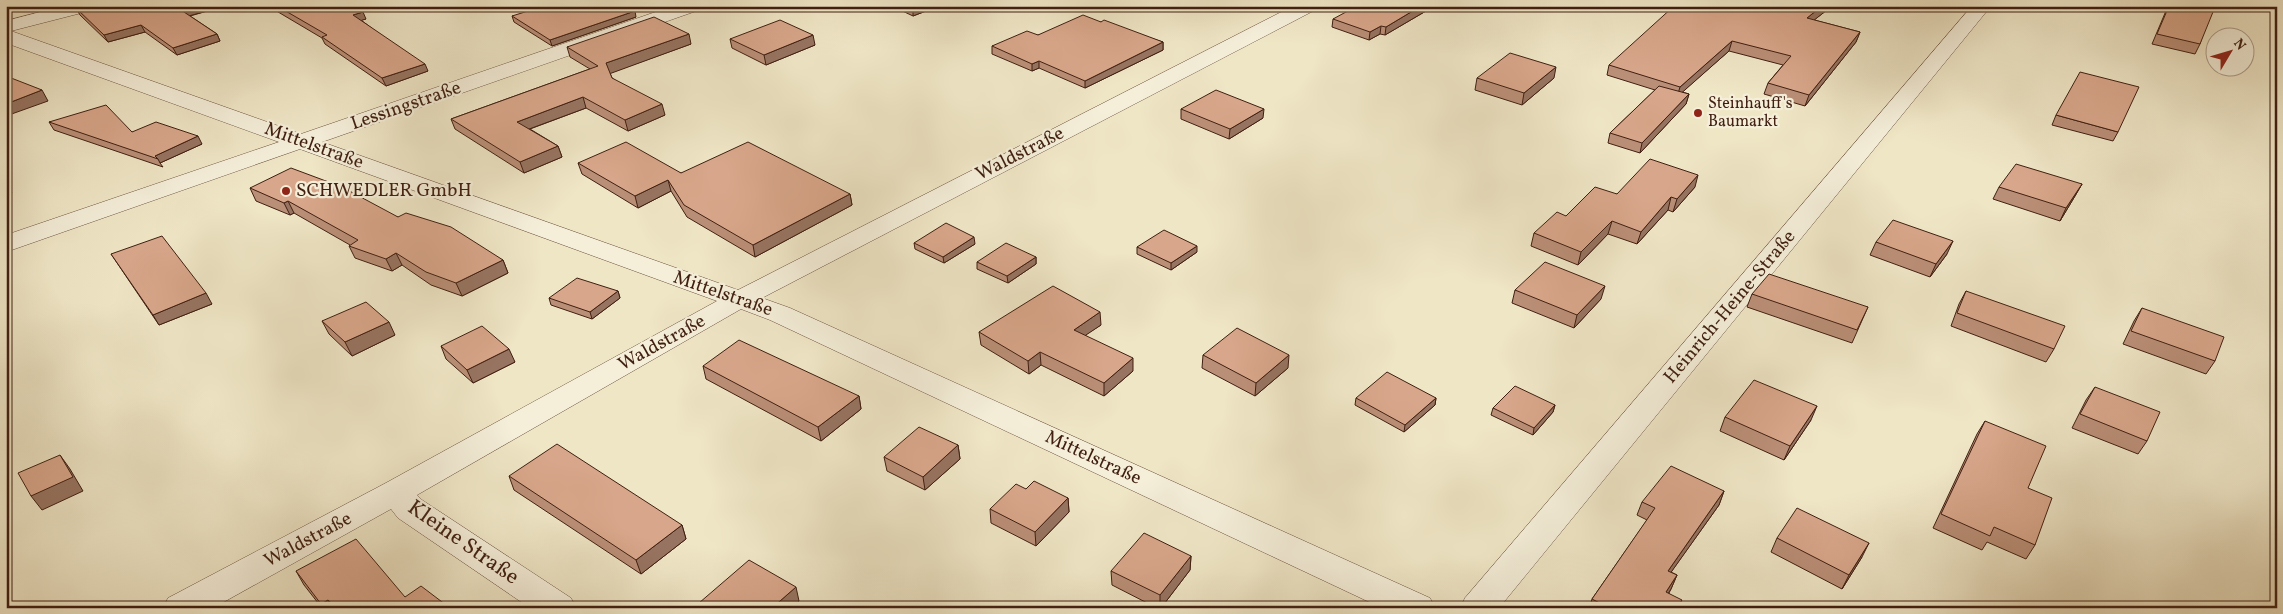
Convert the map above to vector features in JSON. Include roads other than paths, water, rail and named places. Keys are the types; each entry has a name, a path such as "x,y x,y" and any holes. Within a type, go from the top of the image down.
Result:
{"street":[{"path":"6,27 86,6"},
{"name":"Lessingstraße","path":"6,244 692,6"},
{"name":"Waldstraße","path":"181,608 396,492 740,299 1308,6"},
{"name":"Heinrich-Heine-Straße","path":"1478,608 1982,6"},
{"name":"Mittelstraße","path":"6,36 780,314 1417,608"},
{"name":"Kleine Straße","path":"396,492 410,509 558,608"}],"place":[{"name":"Steinhauff's Baumarkt","path":"1698,113"},
{"name":"SCHWEDLER GmbH","path":"286,191"}]}
